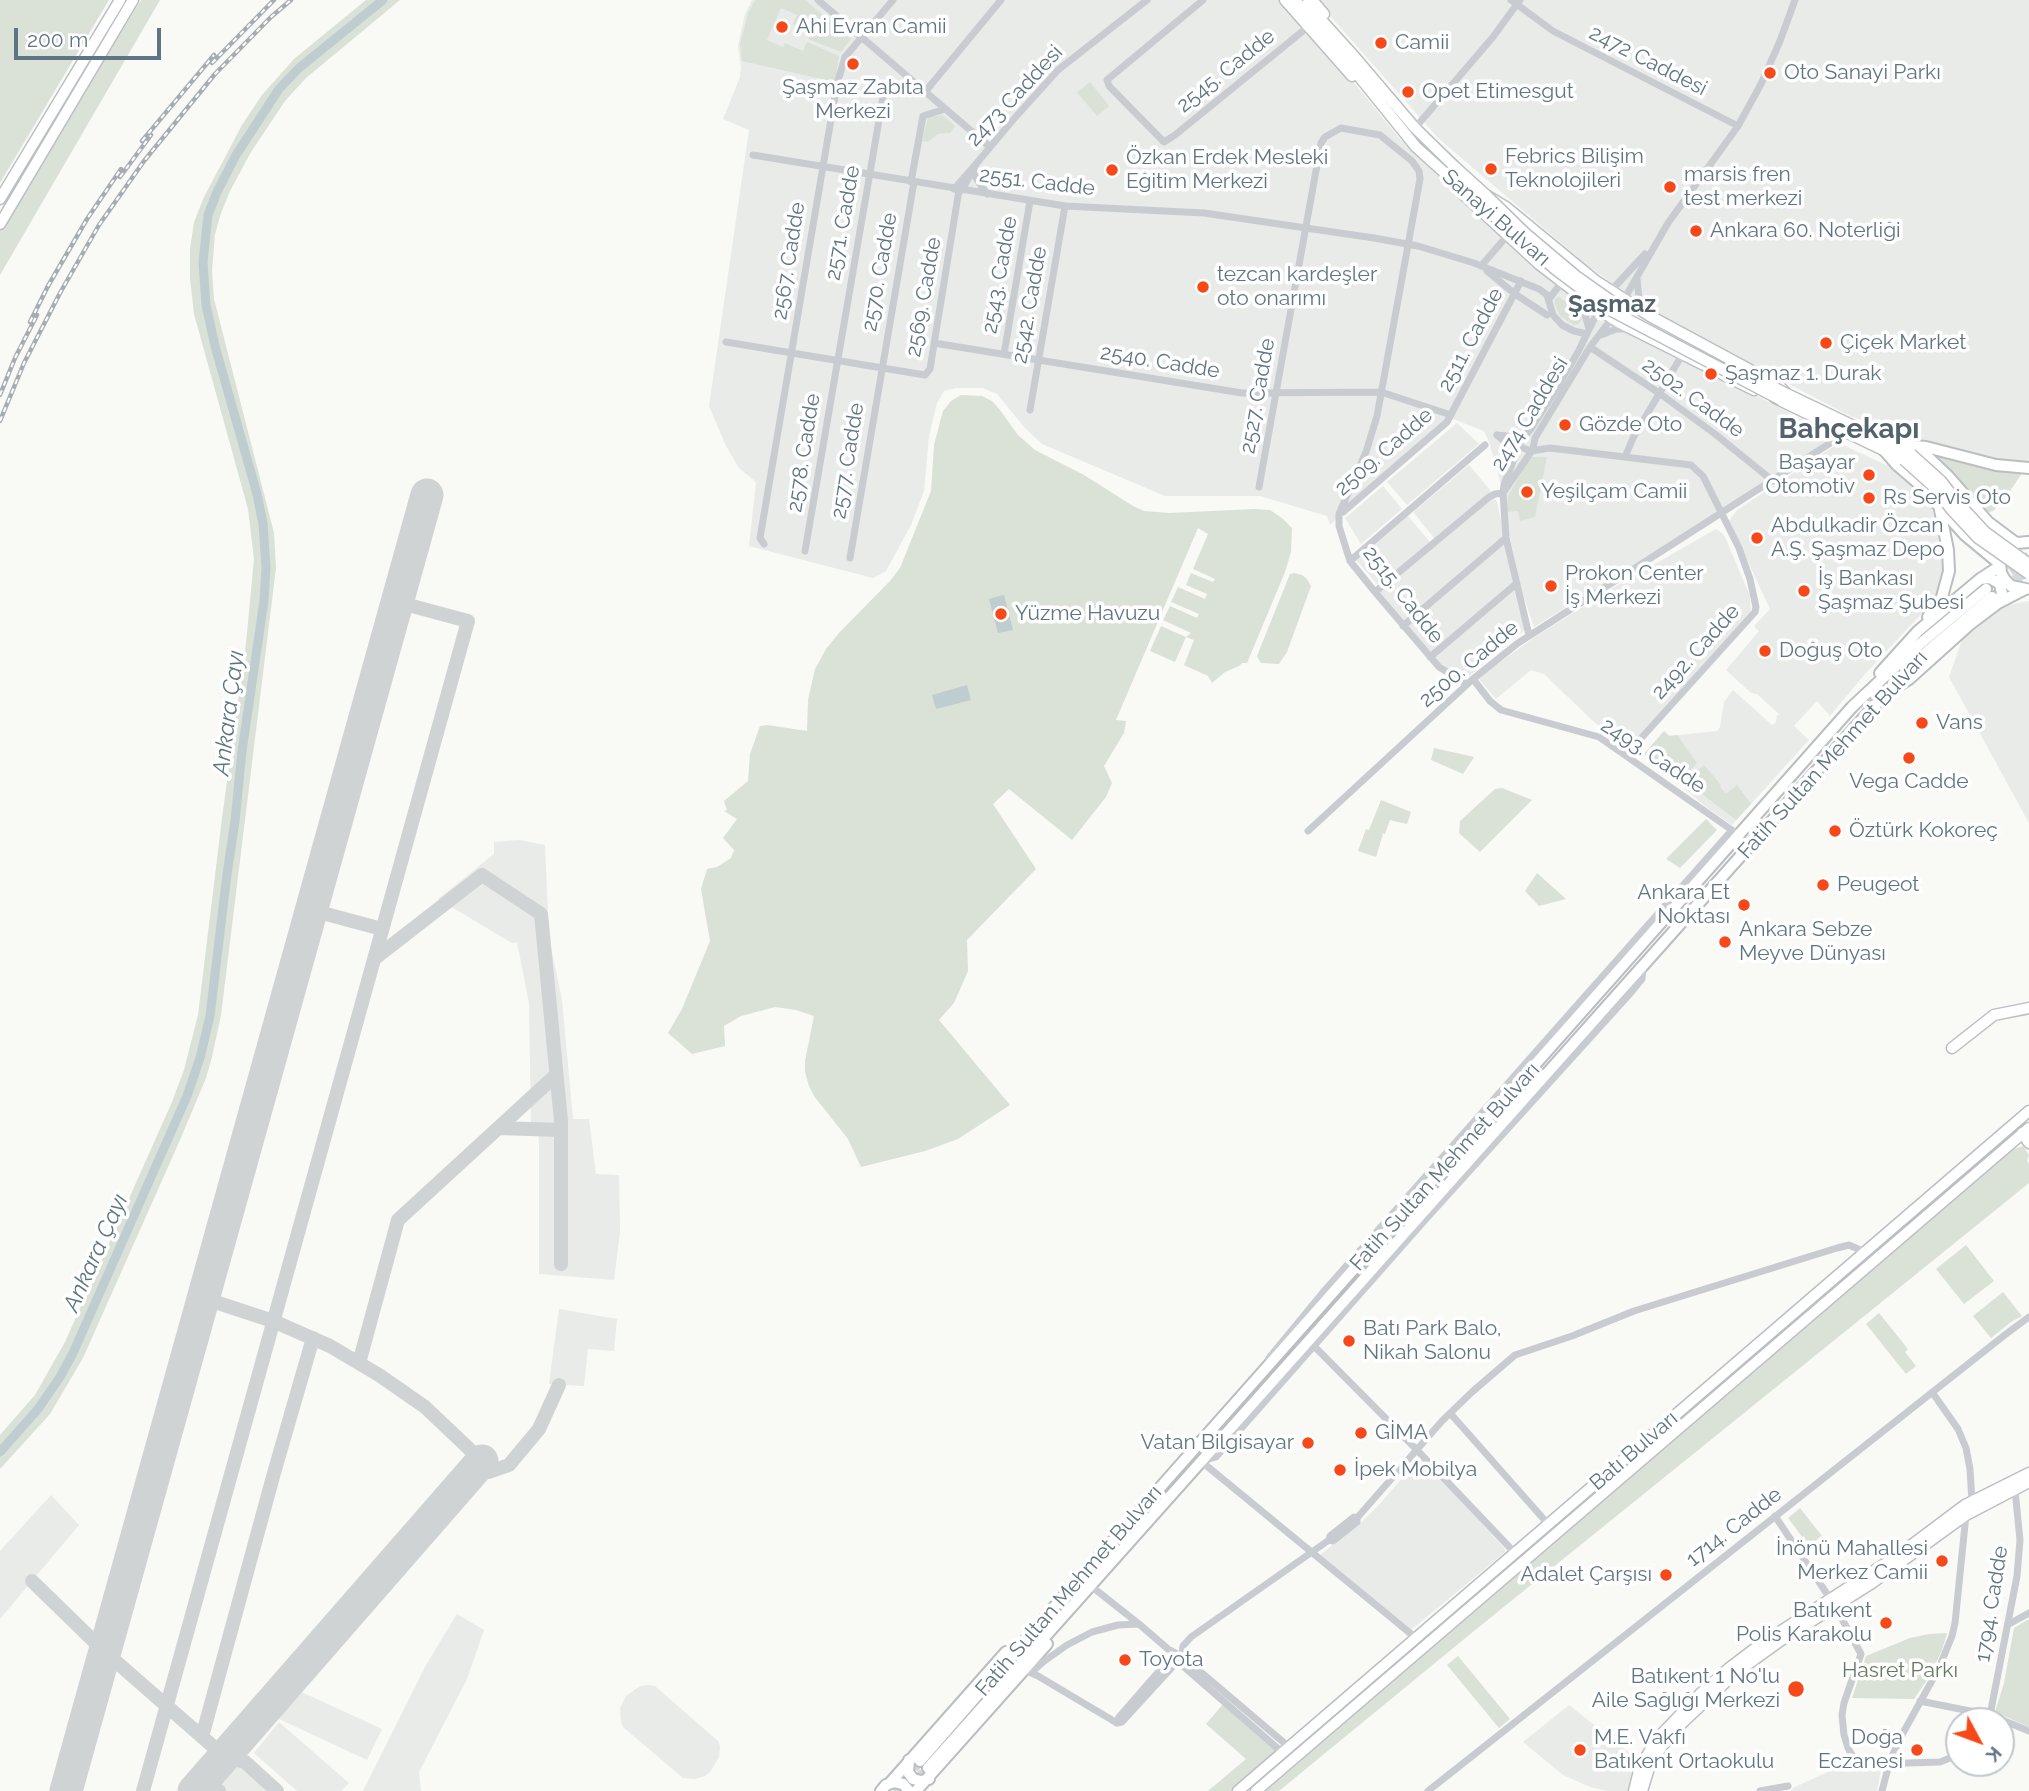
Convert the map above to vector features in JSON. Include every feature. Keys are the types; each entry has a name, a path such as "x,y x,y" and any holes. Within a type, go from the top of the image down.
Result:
{"highway":[{"path":"1849,429 1909,453 1928,457 1996,529 2015,543"},
{"path":"1909,453 1926,447 1996,465 2029,468"},
{"path":"1883,449 1965,535 2000,565 2005,580 2011,586 2027,589"},
{"path":"1874,685 1881,670 1918,631 1942,597 1949,571 1940,507"},
{"path":"1981,550 1992,543 1996,529"},
{"path":"1989,592 2003,553 2015,543 2029,542"},
{"path":"1918,631 1989,592 2027,589"},
{"name":"Fatih Sultan Mehmet Bulvarı","path":"922,1767 1056,1605 1736,833 1874,685 1951,617 1989,592"},
{"name":"Fatih Sultan Mehmet Bulvarı","path":"922,1767 1091,1586 1885,694 1989,592"},
{"path":"886,1787 922,1767 1028,1672 1066,1613"},
{"path":"916,1791 922,1767"},
{"path":"886,1787 903,1784 909,1791"}],"main road":[{"path":"0,199 120,0"},
{"path":"0,224 134,0"},
{"path":"1286,0 1354,80 1368,88"},
{"name":"Sanayi Bulvarı","path":"1295,0 1416,147 1555,269 1608,309 1849,429 1883,449 1909,453 1951,509 1978,537 2023,564 2029,574"},
{"name":"Sanayi Bulvarı","path":"1303,0 1415,128 1525,233 1591,289 1649,324 1784,397"},
{"path":"1312,0 1346,39 1357,60"},
{"path":"1456,183 1462,194 1507,236 1598,310 1741,385 1784,397"},
{"path":"1486,195 1506,207 1610,291 1778,385 1784,397"},
{"path":"1580,296 1589,292 1593,284 1590,277"},
{"path":"1634,331 1635,322 1647,314"},
{"path":"1952,1048 1994,1014 2029,1008"},
{"name":"Batı Bulvarı","path":"1238,1791 2029,1111"},
{"path":"2026,1130 2029,1143"},
{"name":"Batı Bulvarı","path":"1256,1791 2026,1130"},
{"path":"1634,1791 1638,1773 1651,1748 1700,1693 1761,1644 1882,1576 2029,1473"},
{"path":"1642,1791 1657,1753 1681,1724 1752,1660 1972,1502 2029,1482"},
{"path":"922,1767 925,1791"}],"street":[{"path":"818,0 990,147"},
{"name":"2567. Cadde","path":"764,544 760,538 842,62 893,0"},
{"path":"925,92 1001,0"},
{"name":"2473 Caddesi","path":"959,190 990,147 1058,69 1147,0"},
{"name":"2545. Cadde","path":"1203,0 1107,80 1109,86 1164,142 1308,26"},
{"name":"2474 Caddesi","path":"1503,493 1535,446 1535,438 1590,347 1624,300 1655,243 1738,126 1767,73 1795,0"},
{"path":"1415,128 1464,72 1516,2"},
{"name":"2472 Caddesi","path":"1516,2 1553,31 1738,126"},
{"name":"2571. Cadde","path":"837,361 884,91"},
{"name":"2570. Cadde","path":"881,369 923,116 945,109"},
{"name":"2527. Cadde","path":"1259,487 1321,145 1325,137 1346,128 1380,135 1412,161 1420,174 1408,245"},
{"name":"2551. Cadde","path":"753,155 1065,206 1204,213 1374,238 1446,254 1481,266 1544,292 1549,299"},
{"path":"975,166 976,178 988,194"},
{"name":"2569. Cadde","path":"726,342 925,375 930,369 959,190"},
{"name":"2543. Cadde","path":"1003,354 1030,201"},
{"name":"2542. Cadde","path":"1030,410 1065,206"},
{"path":"1507,236 1481,266 1515,294 1547,315"},
{"name":"2474 Caddesi","path":"1503,493 1517,446 1557,388 1598,310 1610,291 1655,243"},
{"path":"1339,514 1371,439 1408,245"},
{"path":"1637,276 1639,299 1647,314"},
{"name":"2511. Cadde","path":"1451,415 1521,281"},
{"path":"1562,282 1549,299 1553,315 1562,325 1574,331 1588,332 1580,296"},
{"path":"1597,337 1616,328 1634,331"},
{"name":"2540. Cadde","path":"934,343 1242,393 1381,392"},
{"name":"2502. Cadde","path":"1590,347 1715,434 1773,481"},
{"path":"1625,457 1633,438 1682,355"},
{"name":"2578. Cadde","path":"805,551 837,361"},
{"name":"2577. Cadde","path":"850,558 881,369"},
{"path":"1381,392 1451,415"},
{"name":"2509. Cadde","path":"1339,514 1442,428 1451,415"},
{"name":"2500. Cadde","path":"1308,831 1470,681 1529,635 1773,481 1849,429"},
{"path":"1531,451 1497,435 1524,435 1535,438 1550,449"},
{"path":"1350,561 1485,445"},
{"name":"2492. Cadde","path":"1531,451 1550,449 1691,465 1703,476 1739,548 1750,579 1756,607 1752,618 1626,755"},
{"path":"1375,593 1489,497 1503,493 1506,538 1529,635"},
{"name":"2515. Cadde","path":"1339,514 1339,526 1350,561 1375,593 1430,657 1449,674 1470,681"},
{"path":"1403,626 1506,538"},
{"path":"1430,657 1516,584"},
{"name":"2493. Cadde","path":"1470,681 1501,709 1593,735 1626,755 1736,833"},
{"path":"1202,1462 1216,1457 1628,996 1642,979 1643,964"},
{"path":"1139,1624 1118,1625 1092,1632 1067,1645 1028,1672 1117,1724 1122,1722 1191,1637 1357,1522 1357,1518 1450,1413 1515,1355 1634,1311 1837,1248 1849,1245 1865,1252"},
{"path":"1315,1333 1345,1313"},
{"name":"1714. Cadde","path":"1429,1791 2029,1317"},
{"path":"1315,1347 1418,1450 1514,1553"},
{"path":"1932,1392 1958,1429 1966,1448 1972,1502"},
{"path":"1450,1413 1548,1524"},
{"path":"1202,1462 1416,1638"},
{"name":"1794. Cadde","path":"1990,1707 2009,1624 2019,1559 2019,1521 2013,1486"},
{"path":"1882,1791 1889,1764 1939,1668 1954,1629 1966,1515"},
{"path":"1775,1516 1833,1603 1861,1654 1842,1715 1844,1735 1853,1757 1863,1763 1889,1764 1945,1760"},
{"path":"1091,1586 1286,1750"},
{"path":"2009,1624 2029,1613"},
{"path":"1920,1702 1945,1708"},
{"path":"1760,1791 1788,1786"}],"shaded area":[{"path":"752,0 1287,0 1399,138 1521,245 1628,328 1837,438 1534,627 1521,589 1503,491 1489,442 1484,431 1453,419 1330,525 1327,516 1260,496 1165,496 1042,444 997,394 983,388 956,388 944,391 937,403 929,436 924,491 911,525 886,571 873,578 749,546 756,482 739,468 726,446 709,406 749,130 723,119 740,77 738,46 745,14"},
{"name":"Şaşmaz","path":"1316,0 2029,0 2029,464 1939,446 1850,416 1660,317 1588,266 1438,138"},
{"path":"1457,423 1479,444 1407,505 1387,482"},
{"path":"1839,443 1895,469 1926,496 1934,515 1944,572 1937,593 1925,610 1830,716 1817,701 1794,726 1809,740 1732,825 1706,807 1644,754 1664,731 1670,736 1717,731 1724,702 1733,690 1772,725 1776,722 1777,715 1780,715 1726,670 1759,631 1754,626 1770,609 1729,521 1737,510"},
{"path":"1469,465 1491,491 1434,538 1413,512"},
{"path":"1383,486 1402,509 1361,544 1345,518"},
{"path":"1490,499 1497,502 1525,630 1467,678 1435,660 1378,592"},
{"path":"1408,516 1430,542 1378,585 1356,560"},
{"path":"1716,529 1725,537 1750,596 1751,612 1627,749 1544,674 1531,670 1496,699 1478,678 1535,637 1616,586"},
{"name":"Yüzme Havuzu","path":"1004,595 1013,630 998,633 989,599"},
{"path":"2029,601 2029,823 1949,677 1962,640 2003,606"},
{"path":"967,685 971,700 936,709 932,695"},
{"path":"519,840 545,845 549,938 562,1000 573,1119 589,1119 596,1174 619,1175 620,1232 614,1280 539,1274 538,1123 531,1124 529,1003 517,942 512,943 438,899 494,854 494,842"},
{"path":"559,1309 617,1319 614,1351 588,1349 584,1386 549,1384"},
{"path":"1421,1457 1505,1552 1411,1630 1320,1555 1377,1507"},
{"path":"51,1495 79,1525 0,1619 0,1551"},
{"path":"457,1614 484,1630 467,1679 419,1772 421,1791 363,1791 426,1665"},
{"path":"640,1686 655,1686 718,1741 719,1757 705,1776 683,1778 623,1727 620,1708 626,1696"},
{"path":"295,1689 382,1729 367,1760 279,1719 269,1718"},
{"name":"M.E. Vakfı Batıkent Ortaokulu","path":"1569,1705 1637,1759 1629,1791 1608,1791 1590,1787 1563,1775 1523,1742"},
{"path":"279,1722 349,1783 341,1791 297,1791 254,1753"},
{"path":"242,1757 280,1791 213,1791"},
{"path":"1847,1763 1862,1769 1881,1769 1877,1791 1791,1791 1793,1788"}],"green space":[{"path":"0,0 109,0 0,183"},
{"path":"141,0 160,0 0,275 0,231"},
{"path":"366,0 400,0 306,78 285,101 251,152 230,191 215,234 212,271 214,299 274,533 276,568 221,1015 212,1057 180,1140 83,1358 50,1414 0,1469 0,1435 35,1395 65,1342 172,1102 184,1070 198,1015 246,643 254,559 248,509 194,314 190,249 194,222 204,197 242,125 262,95 294,59"},
{"path":"755,0 805,0 851,39 841,52 808,39 811,32 793,24 797,15 781,8 767,40 783,47 785,43 803,51 807,42 839,56 835,82 742,61 740,45 748,13"},
{"path":"1090,82 1109,106 1097,116 1077,92"},
{"path":"942,115 955,126 950,133 938,134 928,142 922,141 928,117"},
{"path":"1559,297 1566,302 1574,297 1582,318 1579,324 1574,325 1560,316 1555,304 1555,299"},
{"path":"961,395 982,396 992,401 1018,435 1035,450 1084,475 1144,511 1169,513 1270,510 1292,528 1291,552 1247,663 1225,672 1212,683 1208,676 1184,665 1194,640 1186,637 1191,633 1163,620 1170,606 1197,618 1199,614 1171,602 1178,587 1205,599 1207,594 1186,585 1191,573 1213,582 1215,579 1193,569 1208,534 1198,528 1116,720 1126,721 1124,733 1104,766 1112,783 1106,797 1072,840 1009,789 993,804 1036,869 967,940 968,971 954,1003 939,1020 1010,1105 958,1139 925,1151 861,1167 848,1139 809,1086 805,1061 814,1016 775,1007 741,1016 724,1026 725,1046 692,1054 668,1033 682,1009 710,941 701,889 707,869 717,867 731,858 734,850 723,838 737,819 724,811 727,810 724,801 748,781 750,754 760,726 807,731 808,700 815,669 839,633 900,568 931,491 934,445 943,411 951,401"},
{"path":"1932,453 2023,472 2003,501 1989,512"},
{"path":"1530,457 1547,457 1535,517 1520,521 1518,511 1506,512 1508,496"},
{"path":"1290,574 1302,575 1311,586 1287,652 1279,664 1261,663 1257,656"},
{"path":"1161,626 1186,637 1175,662 1150,651"},
{"path":"1664,731 1669,736 1677,735 1697,763 1682,779 1674,780 1644,754"},
{"path":"1434,748 1474,757 1463,774 1431,760"},
{"path":"1704,765 1726,794 1737,785 1751,804 1736,820 1689,784 1690,777"},
{"path":"1502,788 1532,800 1480,852 1459,833 1460,821 1495,789"},
{"path":"1381,800 1411,812 1407,824 1390,820 1385,834 1378,832 1383,834 1376,857 1358,851"},
{"path":"1706,819 1717,830 1680,868 1666,859"},
{"path":"1537,873 1566,899 1539,906 1525,891"},
{"path":"2023,1146 2029,1155 2029,1183 1279,1791 1266,1791 2014,1149"},
{"path":"1966,1245 1994,1281 1964,1304 1936,1269"},
{"path":"2003,1292 2022,1316 1991,1338 1973,1316"},
{"path":"1879,1313 1908,1349 1905,1352 1916,1366 1906,1374 1866,1324"},
{"path":"1800,1508 1822,1536 1809,1546 1788,1518"},
{"path":"2029,1619 2029,1727 2015,1721 2015,1707 1997,1707 2014,1628"},
{"name":"Hasret Parkı","path":"1947,1633 1929,1677 1914,1699 1852,1698 1866,1656 1910,1638"},
{"path":"1458,1656 1510,1719 1499,1728 1447,1665"},
{"path":"1224,1703 1283,1753 1238,1791 1208,1791 1246,1759 1206,1724"}],"waterway":[{"name":"Ankara Çayı","path":"0,1452 38,1409 73,1353 187,1096 210,1016 242,751 264,601 266,567 263,524 257,494 206,305 203,262 208,215 236,155 279,89 299,68 383,0"}],"taxiway":[{"path":"143,1791 468,621 397,602"},
{"path":"374,959 482,875 541,914 561,1121 561,1264"},
{"path":"311,910 382,929"},
{"path":"359,1363 398,1220 556,1075"},
{"path":"498,1128 561,1130"},
{"path":"203,1298 273,1321 330,1346 425,1407 482,1461"},
{"path":"202,1737 313,1338"},
{"path":"479,1464 489,1472 509,1465 539,1429 559,1385"},
{"path":"32,1581 105,1652 224,1756 245,1762 277,1791"},
{"path":"202,1781 219,1791"}],"runway":[{"path":"66,1791 427,495"},
{"path":"194,1791 482,1461"}],"tunnel":[{"path":"1998,580 2029,556"},
{"path":"2003,589 2029,569"},
{"path":"894,1791 920,1761"},
{"path":"907,1791 928,1768"}],"railway":[{"path":"212,63 274,0"},
{"path":"0,421 24,363 99,225 144,161 215,74 291,0"},
{"path":"142,141 214,55"},
{"path":"120,177 151,135"},
{"path":"30,322 87,219 121,169"},
{"path":"0,395 37,315"}],"place":[{"name":"Ahi Evran Camii","path":"782,27"},
{"name":"Camii","path":"1381,43"},
{"name":"Şaşmaz Zabıta Merkezi","path":"853,64"},
{"name":"Oto Sanayi Parkı","path":"1770,73"},
{"name":"Opet Etimesgut","path":"1408,92"},
{"name":"Febrics Bilişim Teknolojileri","path":"1491,169"},
{"name":"Özkan Erdek Mesleki Eğitim Merkezi","path":"1112,170"},
{"name":"marsis fren test merkezi","path":"1670,187"},
{"name":"Ankara 60. Noterliği","path":"1696,231"},
{"name":"tezcan kardeşler oto onarımı","path":"1203,287"},
{"name":"Çiçek Market","path":"1826,343"},
{"name":"Şaşmaz 1. Durak","path":"1711,374"},
{"name":"Gözde Oto","path":"1565,425"},
{"name":"Başayar Otomotiv","path":"1869,475"},
{"name":"Yeşilçam Camii","path":"1527,492"},
{"name":"Rs Servis Oto","path":"1869,498"},
{"name":"Abdulkadir Özcan A.Ş. Şaşmaz Depo","path":"1757,538"},
{"name":"Prokon Center İş Merkezi","path":"1551,586"},
{"name":"İş Bankası Şaşmaz Şubesi","path":"1804,591"},
{"name":"Yüzme Havuzu","path":"1001,614"},
{"name":"Doğuş Oto","path":"1765,651"},
{"name":"Vans","path":"1922,723"},
{"name":"Vega Cadde","path":"1909,758"},
{"name":"Öztürk Kokoreç","path":"1835,831"},
{"name":"Peugeot","path":"1823,885"},
{"name":"Ankara Et Noktası","path":"1744,905"},
{"name":"Ankara Sebze Meyve Dünyası","path":"1725,942"},
{"name":"Batı Park Balo, Nikah Salonu","path":"1349,1341"},
{"name":"GİMA","path":"1361,1433"},
{"name":"Vatan Bilgisayar","path":"1308,1443"},
{"name":"İpek Mobilya","path":"1340,1470"},
{"name":"İnönü Mahallesi Merkez Camii","path":"1942,1561"},
{"name":"Adalet Çarşısı","path":"1666,1575"},
{"name":"Batıkent Polis Karakolu","path":"1886,1623"},
{"name":"Toyota","path":"1125,1660"},
{"name":"Batıkent 1 No'lu Aile Sağlığı Merkezi","path":"1796,1689"},
{"name":"M.E. Vakfı Batıkent Ortaokulu","path":"1580,1750"},
{"name":"Doğa Eczanesi","path":"1917,1750"}],"district":[{"name":"Şaşmaz","path":"1612,305"},
{"name":"Bahçekapı","path":"1849,430"}]}
